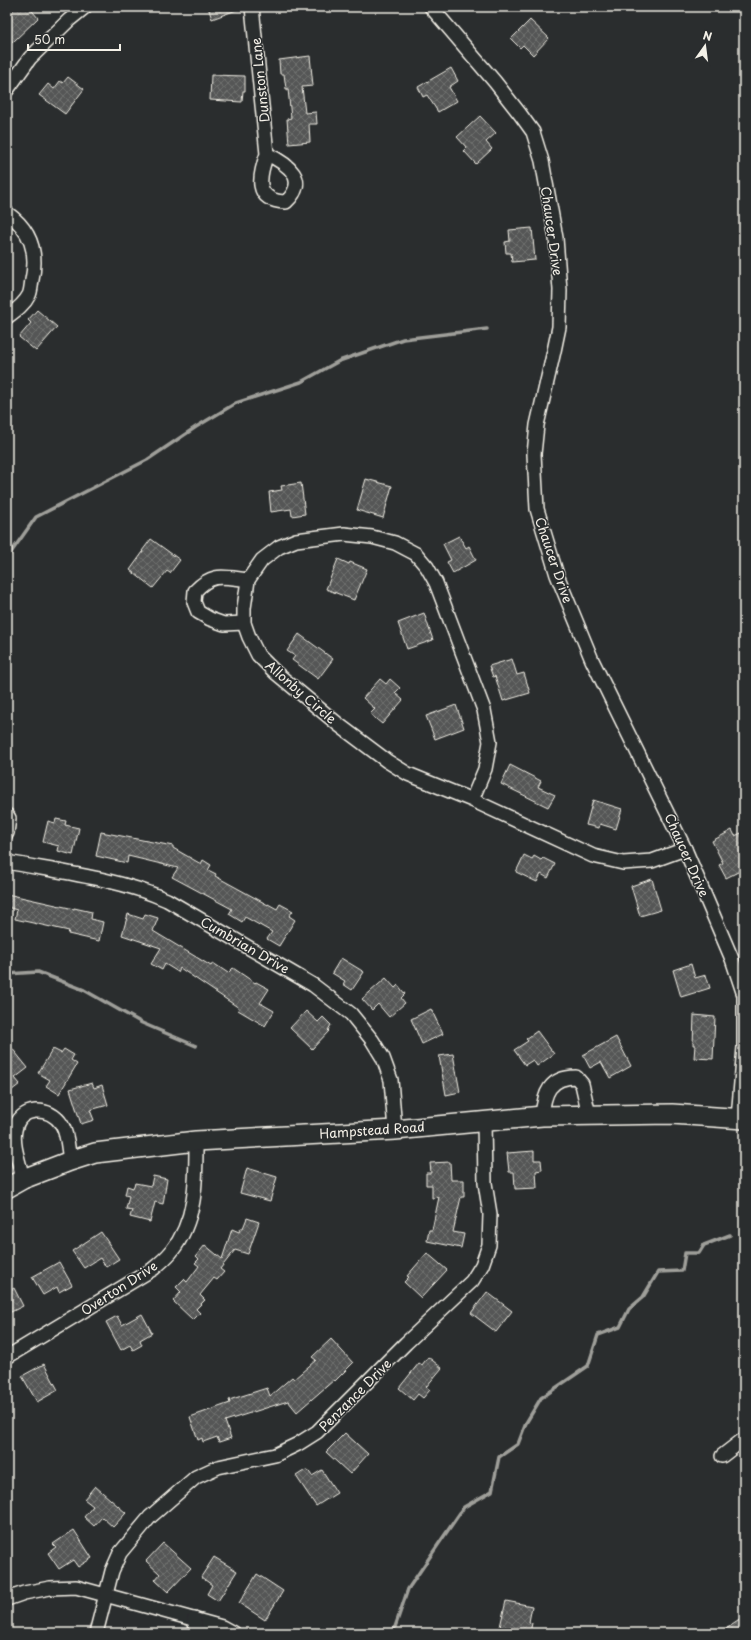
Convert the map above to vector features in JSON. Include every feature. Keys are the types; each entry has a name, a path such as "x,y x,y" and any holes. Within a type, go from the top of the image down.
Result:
{"street":[{"path":"7,90 30,58 69,20 85,7"},
{"name":"Dunston Lane","path":"252,7 267,154"},
{"name":"Chaucer Drive","path":"431,7 495,82 533,132 542,161 556,238 560,290 558,333 537,425 534,454 537,509 556,575 592,660 685,848 732,960 744,995 744,1047 741,1119"},
{"path":"7,213 17,220 27,231 36,264 29,295 20,307 7,317"},
{"name":"Allonby Circle","path":"472,800 485,769 490,742 484,710 436,583 427,567 416,554 395,544 372,537 344,534 296,540 279,547 262,560 248,580 244,608 244,623 258,655 276,673 339,725 387,761 408,774 472,800 593,856 624,863 652,861 685,848"},
{"path":"244,623 224,624 210,619 198,612 194,602 195,592 202,584 211,578 223,577 248,580"},
{"path":"7,815 9,818 7,834"},
{"name":"Cumbrian Drive","path":"7,862 117,883 146,891 167,900 313,985 351,1014 372,1040 383,1058 391,1080 395,1130"},
{"path":"542,1116 547,1091 556,1081 566,1077 576,1077 582,1084 589,1115"},
{"path":"15,1184 15,1129 21,1117 31,1110 44,1111 54,1116 62,1124 67,1139 70,1161"},
{"name":"Hampstead Road","path":"15,1184 70,1161 95,1153 196,1141 395,1130 542,1116 672,1114 741,1119"},
{"name":"Penzance Drive","path":"96,1633 112,1571 120,1552 150,1517 196,1477 218,1467 275,1455 298,1444 317,1432 406,1343 472,1281 482,1265 489,1245 490,1214 486,1183 484,1121"},
{"name":"Overton Drive","path":"7,1358 153,1269 171,1252 188,1224 196,1185 196,1141"},
{"path":"722,1456 744,1439"},
{"path":"7,1599 24,1593 50,1588 76,1587 222,1627 233,1633"},
{"path":"194,1619 197,1633"}],"building":[{"path":"16,7 29,7 38,18 13,42 7,35 7,14"},
{"path":"208,7 242,7 242,8 212,19"},
{"path":"530,20 549,38 533,55 523,45 520,48 511,39"},
{"path":"310,56 313,86 302,87 305,113 316,112 317,124 309,124 310,142 289,144 287,119 291,118 288,89 286,89 284,74 280,74 279,60"},
{"path":"451,68 458,81 449,87 457,101 438,112 427,95 423,97 418,87"},
{"path":"211,75 245,76 245,91 243,91 242,102 210,100"},
{"path":"68,77 84,89 65,114 39,95 48,84 54,89 60,81 63,83"},
{"path":"480,116 496,133 486,142 492,149 476,164 464,151 467,148 457,137"},
{"path":"532,228 535,260 512,262 511,253 506,253 505,242 510,241 509,230"},
{"path":"37,310 57,327 36,351 19,337 31,323 28,320"},
{"path":"366,479 392,486 383,518 357,510"},
{"path":"301,483 305,514 292,516 291,509 271,512 269,492 282,490 281,486"},
{"path":"459,536 466,548 469,546 476,560 453,573 447,562 451,560 443,544"},
{"path":"151,539 180,560 170,573 167,571 153,588 130,570"},
{"path":"338,559 367,569 354,600 326,589"},
{"path":"424,613 433,640 407,649 398,623"},
{"path":"299,634 333,659 318,679 292,660 295,656 287,651"},
{"path":"512,659 517,675 524,673 530,693 503,701 495,676 493,677 489,666"},
{"path":"380,679 386,684 390,679 400,688 395,693 403,700 382,724 370,714 375,709 363,698"},
{"path":"456,705 464,728 435,739 426,716"},
{"path":"510,765 541,781 538,787 555,795 548,807 501,784"},
{"path":"593,800 622,809 616,829 600,824 599,828 586,825"},
{"path":"56,819 66,821 65,825 79,828 73,855 58,851 59,846 43,842 48,821 55,823"},
{"path":"732,830 735,836 741,833 744,838 744,869 726,878 719,865 723,863 712,841"},
{"path":"101,832 173,846 173,848 201,864 203,860 211,865 208,870 216,874 215,876 268,905 277,909 280,904 293,911 289,916 295,920 279,946 267,939 272,932 245,917 242,922 229,914 232,909 172,877 178,868 128,856 127,863 96,856"},
{"path":"524,855 532,859 534,856 541,860 543,858 555,864 548,878 541,874 537,882 516,872"},
{"path":"652,879 661,910 640,916 631,886"},
{"path":"7,894 92,912 91,919 103,922 99,941 68,934 69,931 15,919 17,910 7,907"},
{"path":"128,914 143,919 145,914 158,918 153,931 211,966 213,963 228,973 233,968 255,983 256,982 269,989 260,1003 274,1011 265,1026 238,1010 239,1008 180,968 178,972 165,964 162,970 151,964 161,948 122,935"},
{"path":"341,958 364,972 352,990 343,984 345,981 332,973"},
{"path":"691,964 695,978 706,975 710,988 681,997 673,970"},
{"path":"386,978 395,988 398,985 405,994 401,998 405,1003 389,1017 378,1004 372,1010 362,999"},
{"path":"431,1009 443,1034 422,1044 411,1019"},
{"path":"306,1011 318,1022 323,1017 331,1025 328,1030 329,1031 312,1049 290,1028"},
{"path":"694,1015 715,1017 713,1059 694,1058"},
{"path":"537,1031 554,1054 537,1066 533,1060 525,1065 514,1050 528,1041 526,1039"},
{"path":"616,1037 631,1066 610,1078 601,1062 590,1068 583,1055"},
{"path":"7,1042 28,1068 15,1078 20,1084 7,1094"},
{"path":"53,1049 61,1053 64,1049 74,1055 71,1060 77,1064 59,1094 46,1086 50,1080 38,1073"},
{"path":"453,1054 460,1092 446,1095 439,1056"},
{"path":"92,1083 94,1088 102,1085 108,1105 90,1110 94,1120 81,1124 70,1089"},
{"path":"534,1151 534,1160 541,1160 542,1170 536,1171 537,1188 515,1189 514,1172 509,1172 507,1153"},
{"path":"450,1162 451,1180 464,1180 464,1197 461,1197 453,1232 464,1234 461,1248 427,1241 429,1230 432,1230 439,1197 432,1198 432,1185 426,1185 426,1173 431,1173 430,1163"},
{"path":"247,1168 277,1177 270,1201 240,1193"},
{"path":"153,1176 167,1179 163,1204 155,1202 150,1222 130,1217 132,1210 126,1209 129,1196 125,1195 127,1186 133,1188 135,1183 151,1186"},
{"path":"247,1218 259,1222 248,1254 235,1250 220,1269 224,1272 217,1280 214,1278 200,1295 205,1300 196,1309 200,1313 193,1320 173,1301 181,1292 176,1287 184,1279 187,1282 199,1266 195,1263 199,1259 196,1256 205,1245 222,1259 232,1229 239,1232 241,1228 243,1228"},
{"path":"101,1232 119,1259 106,1267 100,1258 84,1268 72,1251"},
{"path":"427,1253 447,1270 421,1298 404,1282 409,1277 407,1276"},
{"path":"59,1262 72,1285 59,1292 57,1287 43,1295 32,1277"},
{"path":"14,1288 23,1306 7,1314 7,1292"},
{"path":"487,1292 512,1311 496,1332 471,1313"},
{"path":"142,1314 152,1333 140,1340 142,1345 133,1350 130,1345 121,1350 106,1322 117,1316 122,1325"},
{"path":"331,1339 353,1363 335,1381 334,1380 297,1412 288,1401 225,1421 231,1438 219,1442 217,1437 203,1442 202,1438 198,1440 190,1417 230,1403 229,1400 267,1388 270,1396 292,1377 294,1379 316,1360 312,1357"},
{"path":"428,1357 442,1368 426,1387 430,1390 423,1398 418,1394 413,1400 399,1388 419,1363 422,1365"},
{"path":"44,1364 58,1390 37,1402 22,1376"},
{"path":"345,1433 368,1454 350,1474 326,1452"},
{"path":"307,1469 312,1476 322,1470 337,1493 316,1506 296,1476"},
{"path":"95,1486 126,1513 113,1527 102,1517 94,1526 84,1517 93,1506 84,1499"},
{"path":"74,1530 92,1558 78,1567 73,1560 59,1569 48,1553 56,1547 53,1544"},
{"path":"163,1543 191,1568 168,1592 155,1580 160,1574 146,1561"},
{"path":"214,1557 237,1571 218,1601 207,1594 212,1585 201,1577"},
{"path":"257,1574 283,1591 265,1620 239,1603"},
{"path":"506,1601 532,1606 529,1622 532,1623 530,1633 506,1633 499,1631"},
{"path":"744,1617 744,1633 720,1633"}],"waterway":[{"path":"7,558 36,517 147,460 196,427 236,403 301,382 339,361 403,339 487,329"},
{"path":"7,974 38,972 84,990 142,1023 196,1046"},
{"path":"393,1633 408,1589 464,1507 492,1491 499,1457 518,1444 526,1423 541,1398 588,1366 598,1335 620,1327 629,1309 643,1297 658,1272 682,1271 685,1253 699,1253 704,1245 730,1235"}]}
